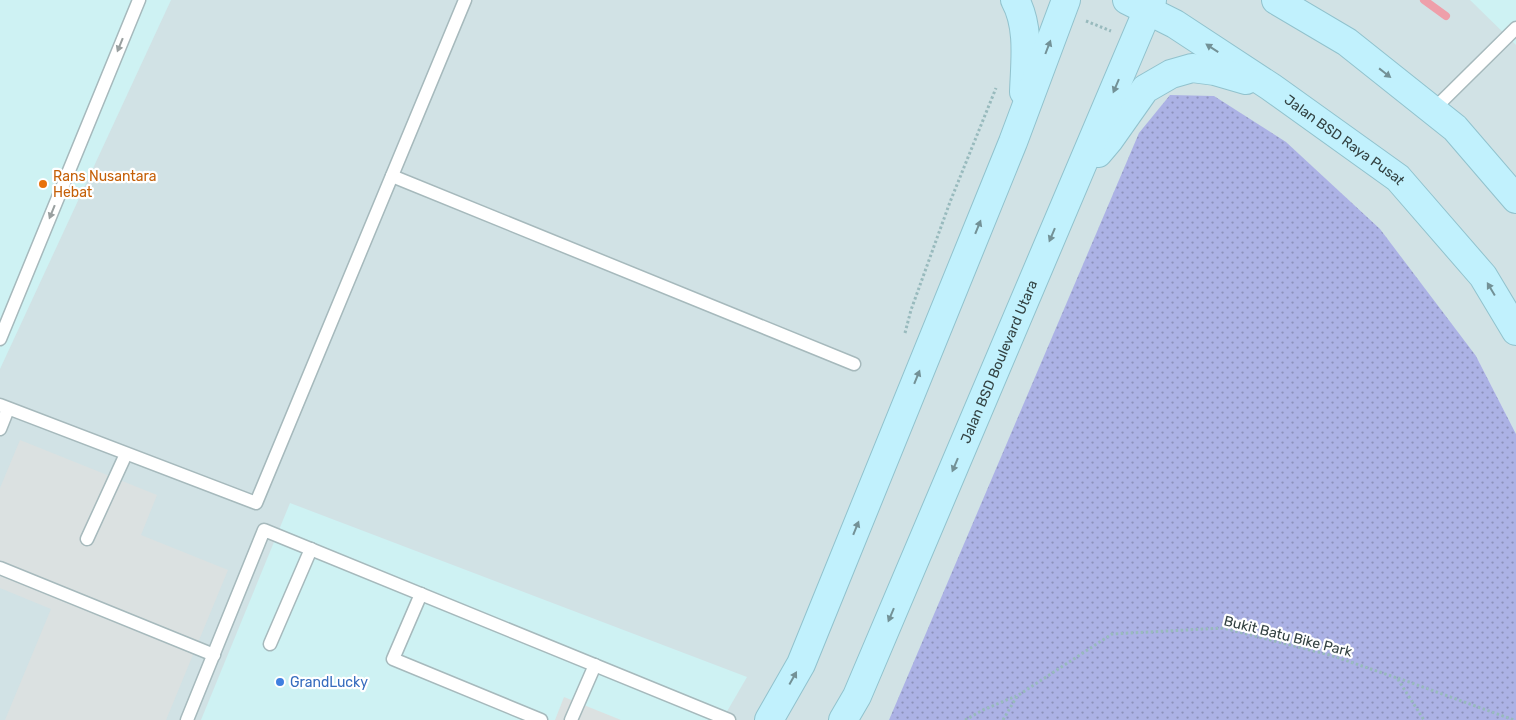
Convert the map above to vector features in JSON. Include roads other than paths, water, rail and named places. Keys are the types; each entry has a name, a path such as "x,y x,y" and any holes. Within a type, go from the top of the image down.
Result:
{"main road":[{"path":"1015,0 1019,7 1026,41 1023,114"},
{"path":"1276,0 1347,42"},
{"path":"1300,0 1347,42 1455,128 1516,199"},
{"name":"Jalan BSD Boulevard Utara","path":"842,720 861,686 1135,41 1143,3"},
{"name":"Jalan BSD Raya Pusat","path":"1143,3 1271,87 1398,178 1483,276 1516,331"},
{"path":"769,720 801,664 1023,114 1064,6"},
{"path":"1075,181 1110,140 1145,88 1171,74 1192,68 1215,70 1271,87"}],"lane":[{"path":"0,339 139,0"},
{"path":"0,429 4,407 256,504 465,0"},
{"path":"1433,110 1516,28"},
{"path":"392,176 854,364"},
{"path":"87,539 126,454"},
{"path":"187,720 264,530 729,720"},
{"path":"270,644 311,549"},
{"path":"0,568 214,654"},
{"path":"420,594 393,659 541,720"},
{"path":"571,720 595,665"}],"waterway":[{"path":"1424,0 1446,16"}],"place":[{"name":"Rans Nusantara Hebat","path":"43,184"},
{"name":"GrandLucky","path":"280,682"}]}
